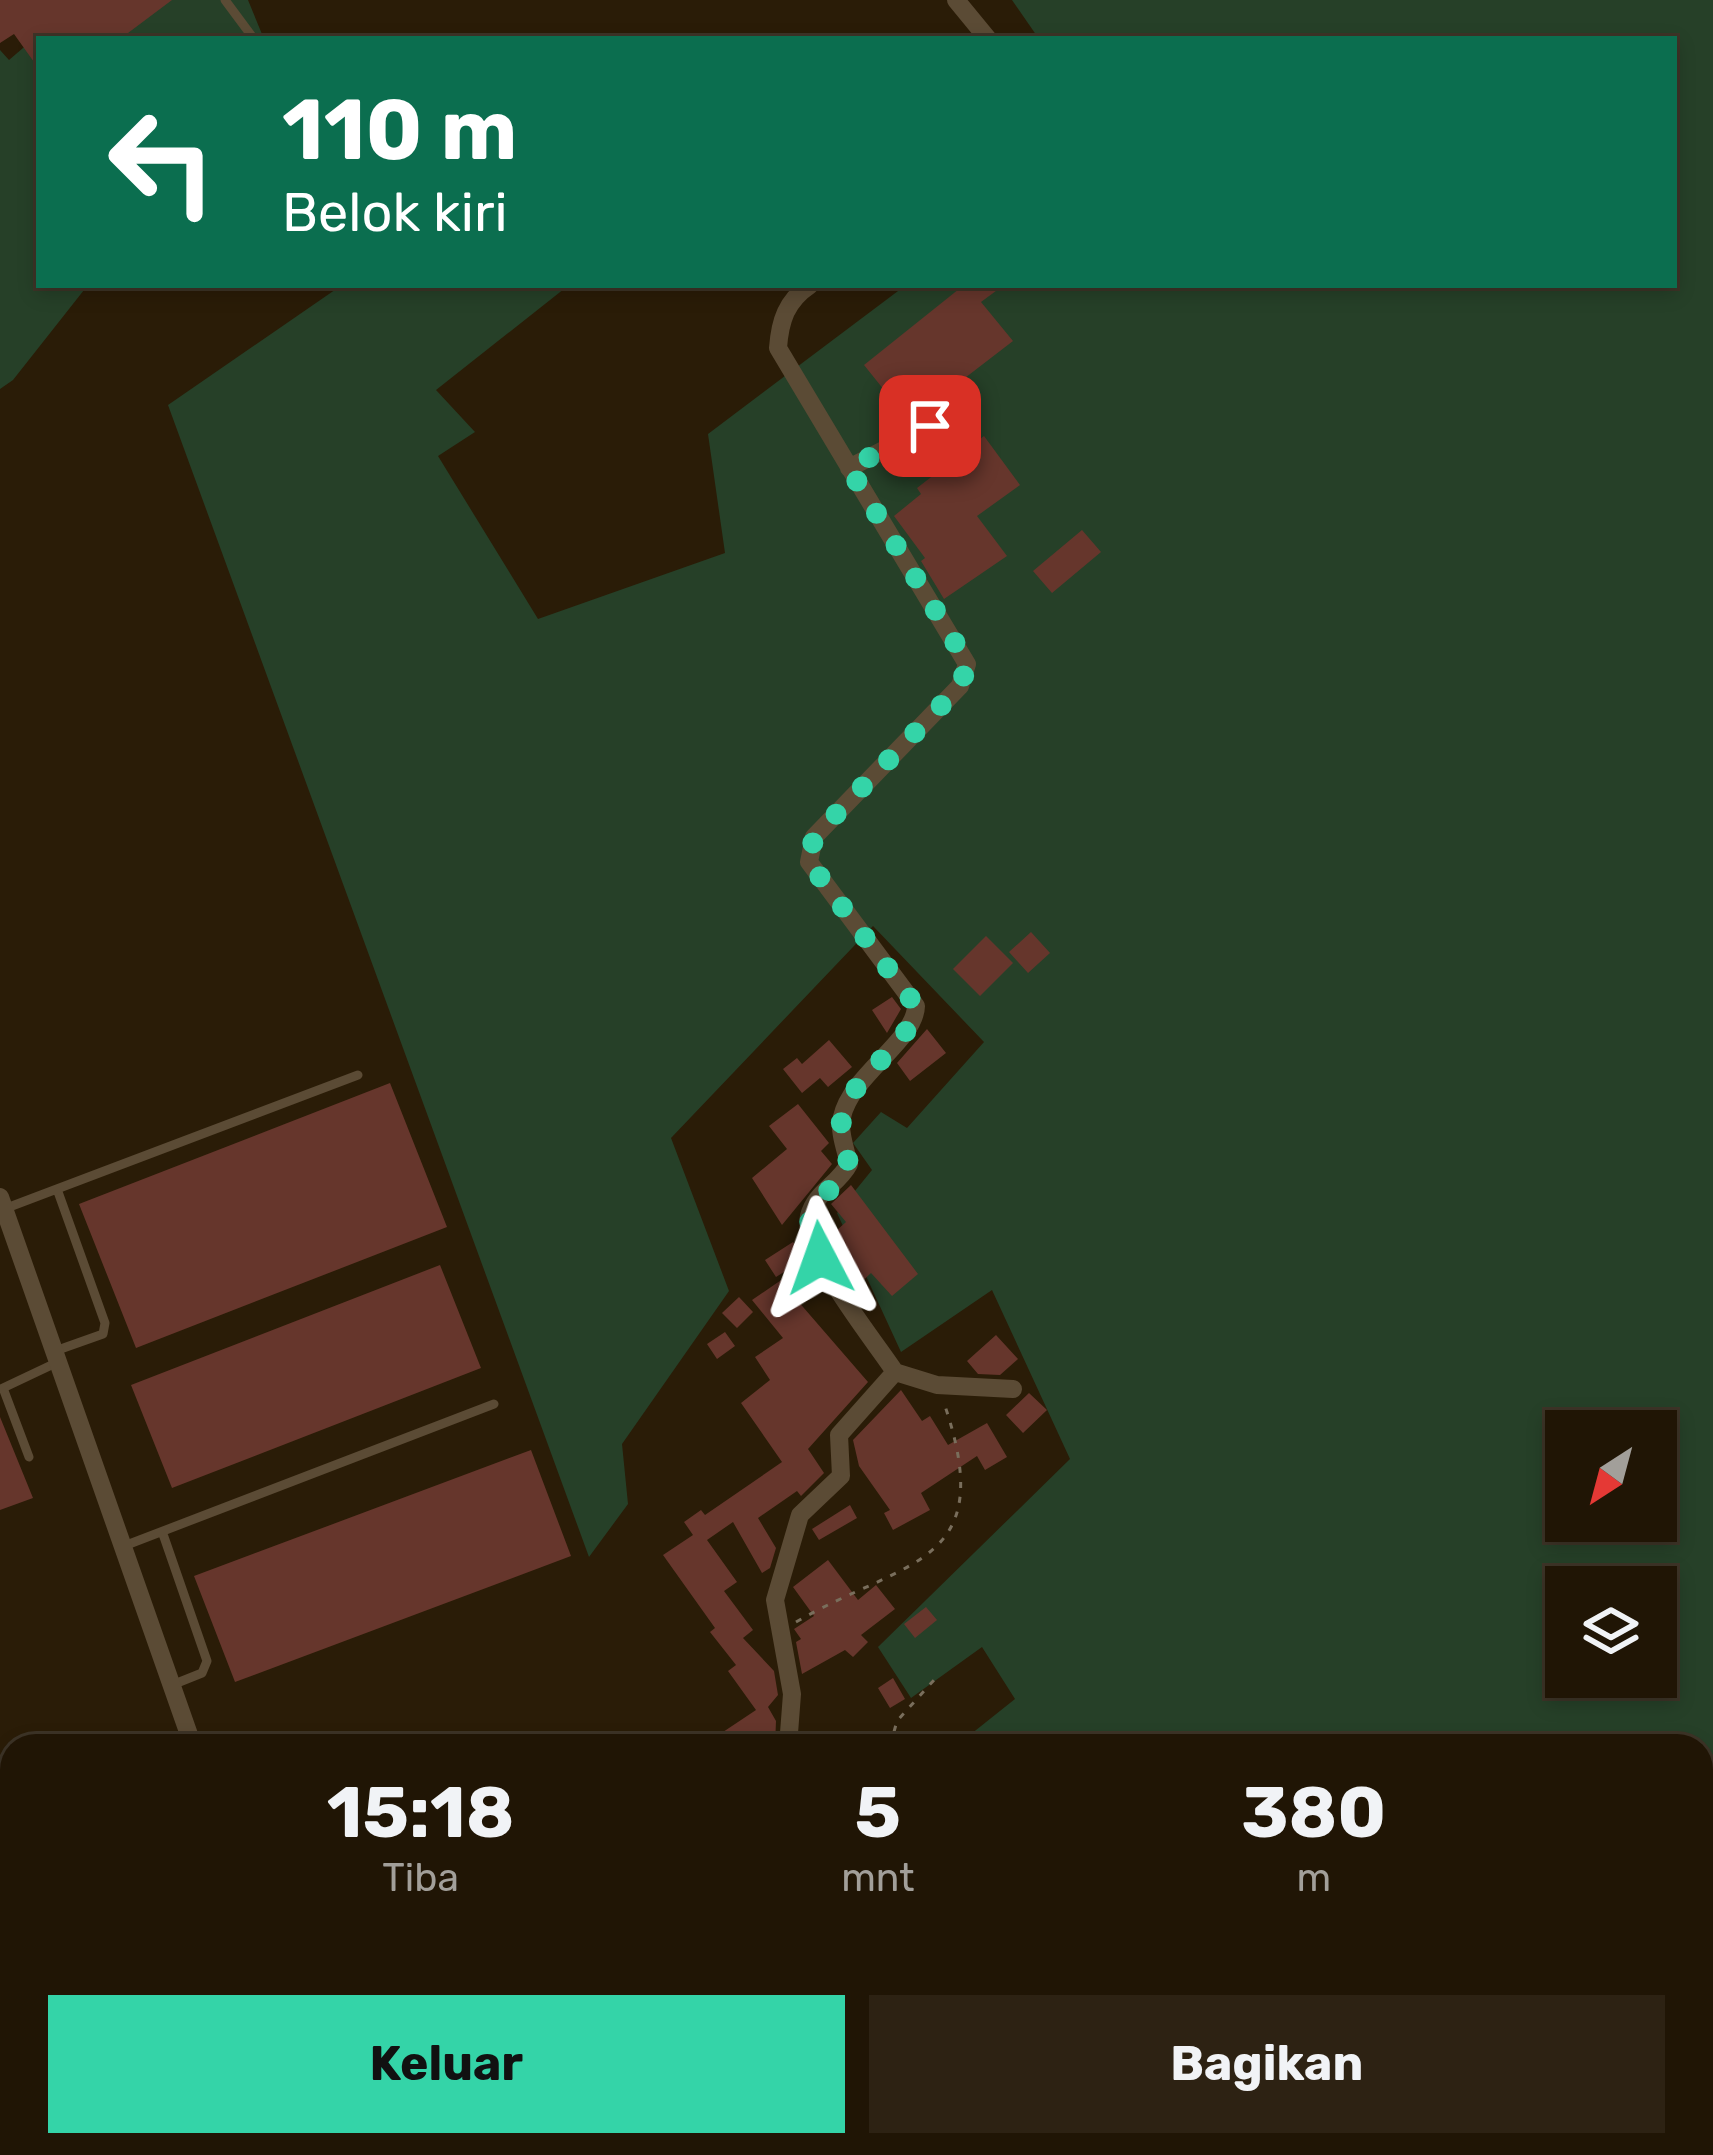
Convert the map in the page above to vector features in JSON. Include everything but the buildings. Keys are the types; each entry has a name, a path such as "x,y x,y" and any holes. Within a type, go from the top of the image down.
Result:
{"street":[{"path":"956,0 986,36"},
{"path":"805,288 796,294 780,321 778,348 968,664 960,686 814,837 808,852 809,862 916,1006 911,1024 862,1076 841,1119 849,1165 818,1196 808,1220 820,1258 895,1372 937,1384 1013,1388"},
{"path":"849,468 970,405"},
{"path":"2,1203 189,1734"},
{"path":"789,1734 792,1694 775,1600 793,1528 813,1499 841,1476 839,1436 895,1372"}],"lane":[{"path":"225,0 252,36"},
{"path":"2,1203 57,1189 358,1075"},
{"path":"29,1457 3,1388 103,1334 105,1323 57,1189"},
{"path":"124,1546 494,1404"},
{"path":"163,1534 207,1661 202,1673 172,1685"}],"path":[{"path":"778,1632 869,1582 897,1576 939,1549 950,1532 962,1478 960,1454 937,1384"},
{"path":"893,1734 897,1721 934,1681"}],"green space":[{"path":"79,0 248,0 263,36 37,36"},
{"path":"1012,0 1713,0 1713,1734 971,1734 1015,1699 982,1647 911,1698 878,1647 1070,1459 992,1290 901,1352 837,1213 872,1170 853,1143 881,1112 907,1128 984,1042 873,926 671,1138 729,1291 622,1444 628,1504 589,1557 168,405 338,288 565,288 436,390 475,432 438,456 538,619 725,553 708,434 902,288 1677,288 1677,36 1037,36"},
{"path":"36,37 36,288 84,290 13,380 0,389 0,50 9,60"}],"route":[{"path":"820,1258 808,1220 818,1196 849,1165 841,1119 862,1076 911,1024 916,1006 809,862 808,852 814,837 960,686 968,664 962,646 906,565 849,468 930,426"}]}
